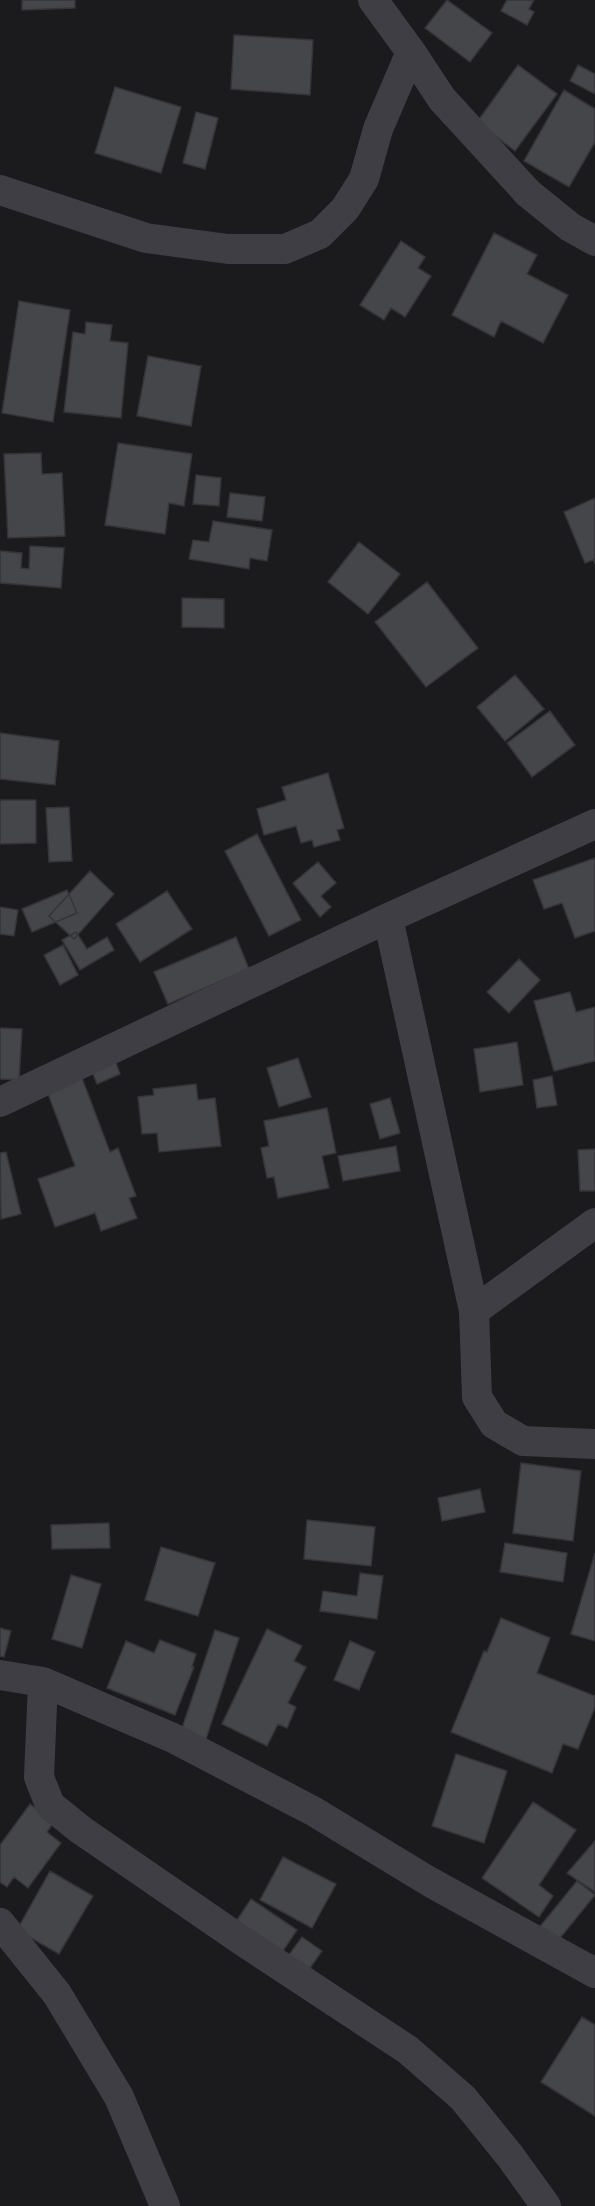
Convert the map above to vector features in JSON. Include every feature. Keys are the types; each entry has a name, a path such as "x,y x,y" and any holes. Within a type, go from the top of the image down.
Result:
{"street":[{"path":"373,0 442,99 528,193 570,227 595,241"},
{"path":"0,190 146,238 228,249 285,249 320,234 345,209 364,180 378,129 411,52"},
{"path":"0,1102 388,918 595,824"},
{"path":"388,918 474,1311 477,1397 494,1424 523,1441 595,1444"},
{"path":"474,1311 595,1223"},
{"path":"0,1675 43,1682 172,1738 313,1811 430,1882 595,1973"},
{"path":"43,1682 39,1777 50,1805 81,1830 241,1941 408,2050 463,2098 510,2156 546,2206"},
{"path":"0,1923 57,1994 119,2097 165,2206"}],"building":[{"path":"22,0 75,0 75,8 22,10"},
{"path":"447,0 492,33 470,62 425,28"},
{"path":"507,0 534,0 529,9 534,12 527,25 501,11"},
{"path":"234,35 313,40 310,95 231,89"},
{"path":"518,65 557,94 515,151 477,122"},
{"path":"578,65 595,74 595,94 570,81"},
{"path":"115,87 181,107 161,173 95,153"},
{"path":"564,90 595,109 595,142 569,187 524,161"},
{"path":"196,112 218,118 205,169 183,163"},
{"path":"494,233 537,255 527,274 568,295 543,343 501,321 494,337 452,315"},
{"path":"401,241 425,257 418,268 431,276 405,317 391,308 384,320 360,305"},
{"path":"19,301 70,310 53,422 2,413"},
{"path":"86,322 112,325 110,341 128,343 121,418 64,412 73,332 85,334"},
{"path":"148,356 201,366 191,426 137,416"},
{"path":"118,443 192,454 184,506 169,503 165,534 105,525"},
{"path":"41,453 42,474 62,473 65,536 8,538 4,454"},
{"path":"196,475 221,478 219,506 193,504"},
{"path":"230,493 265,497 262,521 227,517"},
{"path":"595,498 595,564 593,560 585,563 564,512"},
{"path":"213,521 272,530 267,561 250,558 249,569 189,559 193,540 209,542"},
{"path":"359,542 400,574 368,614 328,582"},
{"path":"30,546 64,548 61,588 0,583 0,551 22,553 21,568 29,569"},
{"path":"427,582 478,648 426,687 375,622"},
{"path":"182,598 224,599 224,628 182,627"},
{"path":"515,675 544,709 505,741 477,707"},
{"path":"550,711 575,745 532,777 507,743"},
{"path":"0,733 59,741 55,785 0,779"},
{"path":"328,773 344,828 337,830 340,840 314,847 312,840 301,843 296,826 264,835 257,809 286,800 282,787"},
{"path":"0,800 36,800 36,843 0,844"},
{"path":"69,807 72,861 49,862 46,808"},
{"path":"257,834 301,920 269,936 225,851"},
{"path":"595,858 595,931 575,938 562,903 544,909 533,880"},
{"path":"318,862 336,883 321,896 331,907 320,917 293,883"},
{"path":"90,871 114,894 74,939 49,916"},
{"path":"67,890 77,913 32,932 22,909"},
{"path":"167,891 192,929 140,962 116,924"},
{"path":"0,907 18,910 14,936 0,934"},
{"path":"76,932 87,949 107,937 114,950 80,970 62,940"},
{"path":"236,937 249,969 168,1004 154,972"},
{"path":"63,945 78,975 60,985 44,955"},
{"path":"519,959 540,980 509,1013 487,992"},
{"path":"570,992 576,1012 595,1007 595,1061 554,1071 534,1001"},
{"path":"0,1028 22,1029 19,1080 0,1079"},
{"path":"517,1042 523,1085 480,1092 474,1049"},
{"path":"114,1057 120,1074 97,1084 90,1066"},
{"path":"298,1058 311,1097 279,1107 267,1068"},
{"path":"552,1076 557,1105 537,1108 533,1080"},
{"path":"82,1078 110,1152 118,1148 136,1196 129,1198 137,1218 101,1231 95,1213 55,1227 38,1179 75,1166 47,1091"},
{"path":"196,1084 198,1100 215,1098 221,1146 159,1152 157,1133 142,1134 138,1097 154,1095 153,1089"},
{"path":"390,1098 400,1133 380,1139 370,1104"},
{"path":"327,1108 336,1153 322,1156 329,1188 278,1198 274,1177 267,1178 261,1148 269,1146 264,1121"},
{"path":"396,1146 400,1171 343,1181 338,1156"},
{"path":"595,1149 595,1191 580,1191 578,1150"},
{"path":"6,1152 21,1214 1,1219 0,1153"},
{"path":"521,1463 581,1471 573,1541 513,1533"},
{"path":"480,1489 485,1512 442,1521 438,1498"},
{"path":"307,1520 375,1527 371,1566 304,1559"},
{"path":"109,1523 110,1548 52,1549 51,1525"},
{"path":"505,1543 567,1553 563,1582 500,1572"},
{"path":"161,1547 215,1563 198,1616 145,1600"},
{"path":"595,1553 595,1641 571,1634"},
{"path":"360,1573 383,1576 377,1619 320,1611 323,1591 357,1596"},
{"path":"71,1575 101,1584 82,1648 52,1639"},
{"path":"501,1618 550,1638 537,1673 595,1696 595,1707 578,1749 563,1744 552,1773 451,1732 484,1651 487,1652"},
{"path":"0,1628 11,1631 4,1657 0,1656"},
{"path":"267,1629 302,1646 294,1661 306,1667 288,1703 296,1707 287,1728 278,1724 267,1746 222,1724"},
{"path":"215,1630 239,1638 206,1739 181,1731"},
{"path":"160,1640 196,1654 192,1667 194,1667 175,1715 107,1688 126,1641 154,1653"},
{"path":"350,1641 375,1652 359,1690 334,1680"},
{"path":"456,1754 507,1771 484,1843 432,1826"},
{"path":"533,1802 576,1830 539,1885 553,1896 539,1917 482,1878"},
{"path":"30,1804 54,1822 47,1832 61,1843 28,1888 14,1877 7,1887 0,1882 0,1845"},
{"path":"595,1841 595,1892 567,1873"},
{"path":"283,1857 336,1884 312,1928 260,1900"},
{"path":"50,1871 93,1896 59,1954 17,1930"},
{"path":"577,1881 595,1895 556,1943 538,1929"},
{"path":"251,1899 297,1930 279,1957 233,1926"},
{"path":"302,1937 322,1951 308,1971 288,1956"},
{"path":"582,2017 595,2025 595,2116 541,2082"}]}
